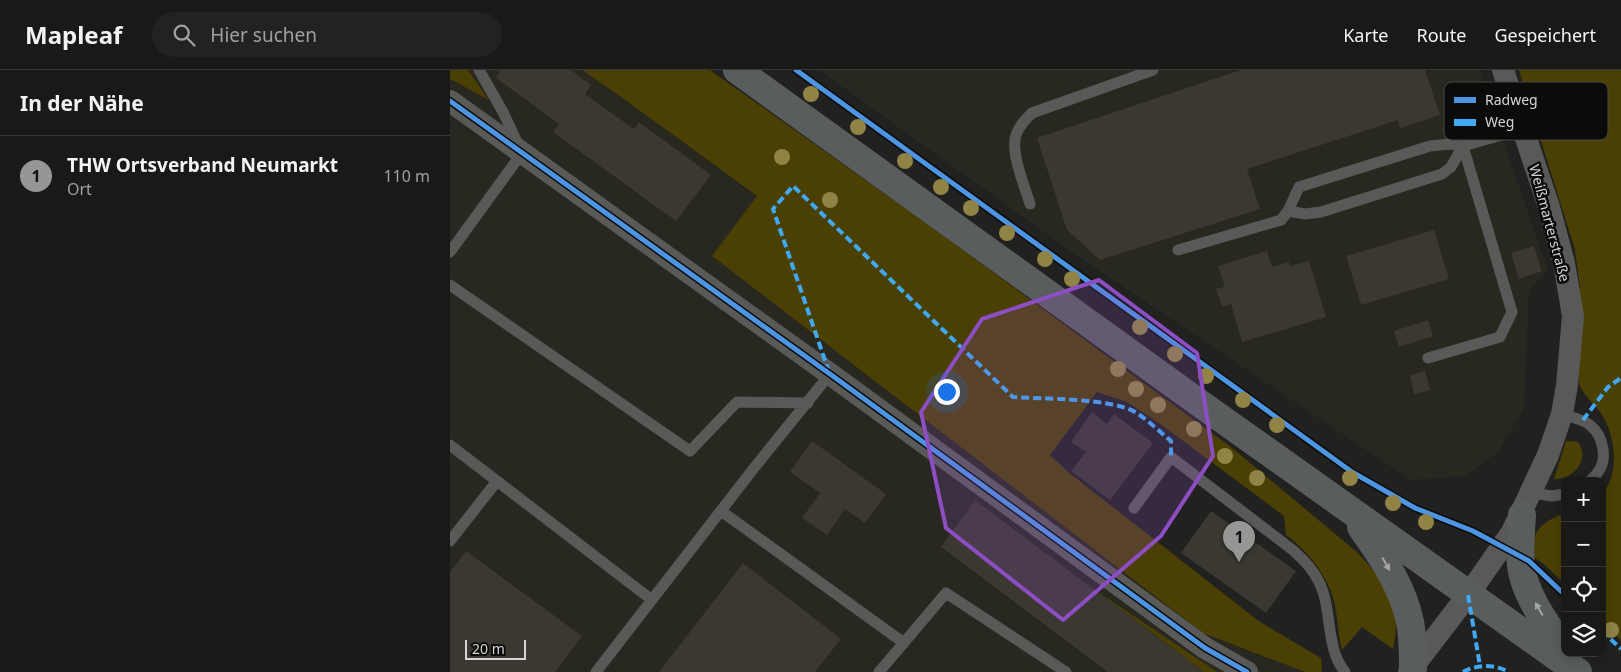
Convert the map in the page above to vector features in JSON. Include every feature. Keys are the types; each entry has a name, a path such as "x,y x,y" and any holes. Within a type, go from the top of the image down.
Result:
{"main road":[{"path":"737,70 1348,510 1580,672"},
{"path":"1527,504 1520,556 1523,578 1540,612 1561,644"},
{"path":"1348,510 1384,561 1405,604 1413,638 1411,670"},
{"path":"1570,657 1580,672"}],"street":[{"name":"Weißmarterstraße","path":"1503,70 1507,82"},
{"path":"450,100 1206,648 1247,672"},
{"name":"Weißmarterstraße","path":"1411,670 1503,547 1527,504 1548,455 1562,414 1570,363 1573,316 1564,263 1549,207 1527,140"}],"lane":[{"path":"450,252 522,153 503,112 479,70"},
{"path":"1030,204 1014,149 1015,136 1022,123 1032,114 1153,70"},
{"path":"1178,250 1281,220 1288,211 1299,187 1430,146 1450,144 1464,146 1485,140"},
{"path":"1288,211 1305,214 1321,212 1442,174 1450,167 1464,146"},
{"path":"1428,358 1500,337 1512,312 1464,146"},
{"path":"450,285 690,451 737,402 808,403"},
{"path":"596,672 830,374"},
{"path":"1562,414 1583,420 1591,426 1598,436 1604,459 1600,471 1594,477"},
{"path":"450,446 652,600"},
{"path":"1134,508 1171,457 1294,551 1308,564 1319,583 1325,600 1336,659 1345,672"},
{"path":"450,541 497,481"},
{"path":"1527,504 1561,495"},
{"path":"721,511 904,642"},
{"path":"879,672 946,593 1066,672"}],"highlighted area":[{"path":"1099,280 1197,353 1213,456 1161,536 1063,620 946,528 921,412 982,319"}],"shaded area":[{"path":"450,70 468,70 489,100 450,79"},
{"path":"468,70 582,70 617,94 757,197 713,257 1203,633 1305,672 450,672 450,79 488,99"},
{"path":"582,70 710,70 930,226 1231,447 1358,553 1377,575 1390,596 1396,620 1393,649 1362,627 1342,650 1335,604 1330,589 1311,559 1286,535 1284,516 1159,423 1127,402 1097,392 1050,455 1068,472 1260,622 1321,658 1322,672 1305,672 1203,633 712,256 757,196"},
{"path":"819,70 1479,70 1483,82 1444,82 1444,140 1503,140 1548,270 1529,291 1524,409 1498,452 1465,476 1411,480 1080,258"},
{"path":"1519,70 1621,70 1621,640 1606,626 1606,488 1612,475 1614,452 1612,440 1603,417 1579,384 1580,288 1575,250 1541,140 1608,140 1608,82 1523,82"},
{"path":"1566,441 1578,442 1582,456 1578,468 1568,476 1554,479"},
{"path":"1561,515 1561,580 1531,555 1537,533 1550,520"},
{"path":"1095,590 1216,671 1217,672 1204,672"}],"building":[{"path":"498,70 571,70 591,85 585,94 634,129 639,122 711,175 676,221 553,132 559,124 496,78 500,72"},
{"path":"1241,70 1425,70 1440,115 1400,128 1398,120 1247,169 1260,209 1100,260 1067,230 1037,138"},
{"path":"1434,230 1449,279 1361,305 1346,256"},
{"path":"1534,246 1542,271 1519,279 1511,253"},
{"path":"1267,251 1272,267 1289,262 1290,266 1309,261 1326,317 1242,342 1231,304 1222,307 1216,289 1225,287 1218,266"},
{"path":"1428,320 1433,336 1399,347 1394,331"},
{"path":"1425,371 1430,390 1414,394 1410,375"},
{"path":"1092,412 1107,424 1114,414 1153,443 1110,500 1071,471 1086,452 1071,442"},
{"path":"812,441 886,494 865,523 845,509 827,535 802,518 820,493 790,472"},
{"path":"975,500 1204,672 1108,672 941,547"},
{"path":"1211,511 1296,571 1266,613 1181,553"},
{"path":"466,551 582,636 555,672 450,672 450,572"},
{"path":"743,563 841,639 815,672 659,672"}],"marked path":[{"path":"829,372 773,209 793,186 1013,397 1094,402 1124,407 1140,415 1171,441 1171,457"},
{"path":"1583,420 1608,387 1621,378"},
{"path":"1468,595 1480,666"},
{"path":"1606,635 1621,649"},
{"path":"1463,672 1474,667 1486,666 1509,672"}],"cycle path":[{"path":"796,70 1352,472 1415,508 1473,531 1529,561 1561,591"},
{"path":"450,101 830,374 1205,648 1247,672"}],"place":[{"name":"THW Ortsverband Neumarkt","path":"1239,562"}]}
